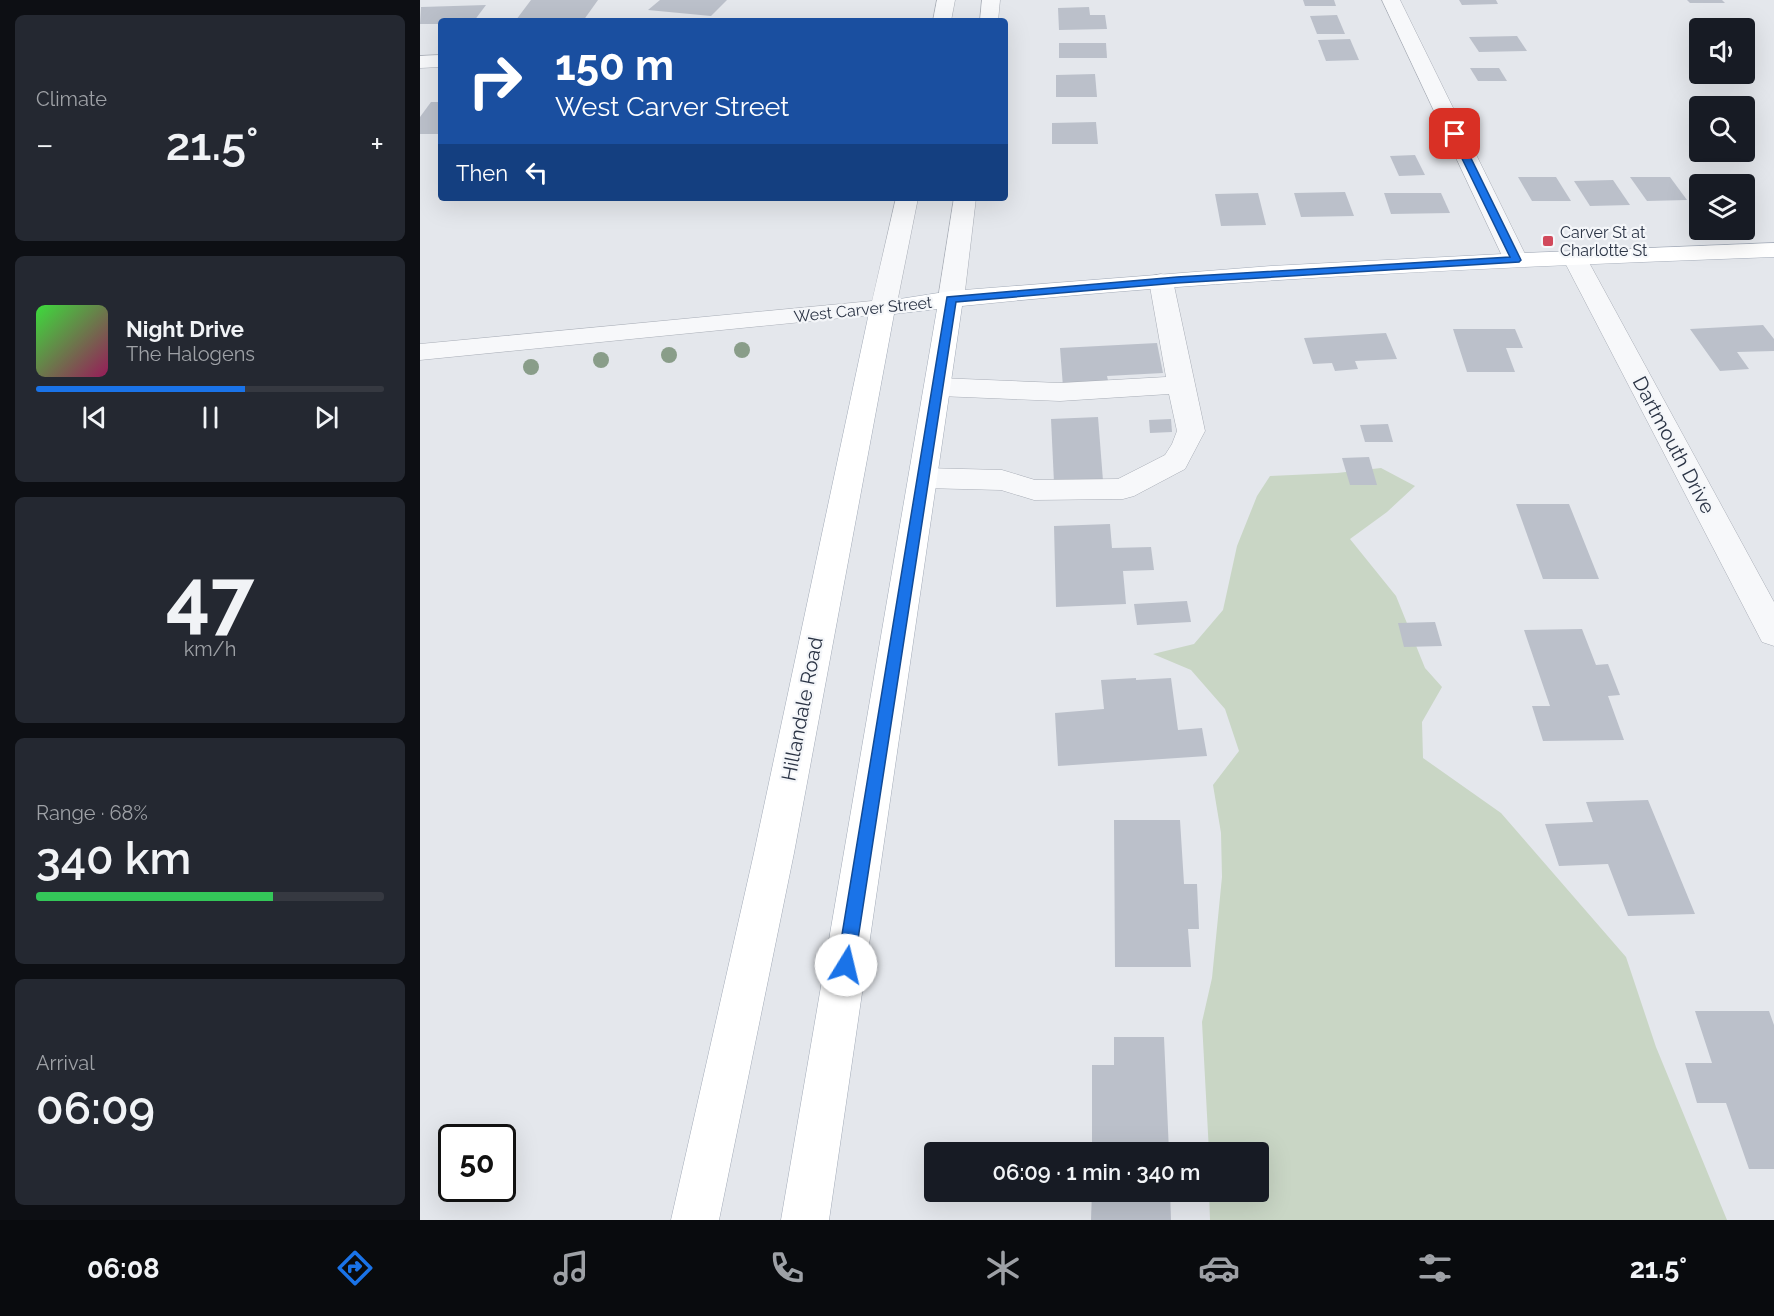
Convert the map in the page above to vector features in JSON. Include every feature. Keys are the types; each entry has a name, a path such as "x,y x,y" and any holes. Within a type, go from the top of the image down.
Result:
{"main road":[{"name":"West Carver Street","path":"883,308 951,299 1161,281 1574,257 1774,250"},
{"path":"805,1220 939,387 951,299"},
{"name":"Hillandale Road","path":"695,1220 774,853 883,308"}],"street":[{"path":"943,18 946,0"},
{"path":"988,18 991,0"},
{"path":"1391,0 1516,260"},
{"path":"420,62 438,61"},
{"name":"Hillandale Road","path":"883,308 907,201"},
{"path":"951,299 964,201"},
{"name":"Dartmouth Drive","path":"1574,257 1774,633"},
{"path":"924,478 1002,480 1034,490 1123,489 1175,462 1191,430 1161,281"},
{"name":"West Carver Street","path":"422,359 883,308"},
{"path":"939,387 1060,392 1181,385"}],"green space":[{"path":"1381,468 1415,486 1387,512 1350,539 1396,596 1425,668 1442,687 1422,722 1423,758 1501,813 1626,957 1656,1047 1727,1220 1210,1220 1209,1202 1269,1202 1269,1142 1208,1142 1202,1022 1212,978 1222,877 1221,833 1213,785 1239,751 1225,709 1191,670 1153,654 1194,644 1223,610 1237,546 1257,496 1270,476 1337,473"}],"building":[{"path":"531,0 598,0 585,18 518,18"},
{"path":"660,0 727,0 711,16 648,10"},
{"path":"1303,0 1334,0 1336,6 1305,6"},
{"path":"1459,0 1496,0 1498,4 1462,5"},
{"path":"1687,0 1722,0 1725,3 1690,3"},
{"path":"486,5 476,18 438,18 438,24 420,24 421,7"},
{"path":"1089,7 1090,15 1105,15 1107,29 1059,30 1058,8"},
{"path":"1337,15 1345,34 1317,34 1310,16"},
{"path":"1517,36 1527,51 1479,52 1469,37"},
{"path":"1350,39 1359,60 1326,61 1318,40"},
{"path":"1059,43 1106,43 1107,58 1059,58"},
{"path":"1470,68 1499,68 1507,81 1478,81"},
{"path":"1095,74 1097,97 1056,97 1056,75"},
{"path":"431,102 438,102 438,134 420,134 420,117"},
{"path":"1096,122 1098,144 1052,144 1052,123"},
{"path":"1415,155 1425,175 1399,176 1390,156"},
{"path":"1518,177 1556,177 1571,201 1532,201"},
{"path":"1630,177 1670,177 1687,200 1647,201"},
{"path":"1613,180 1630,205 1590,206 1574,181"},
{"path":"1345,192 1354,216 1301,217 1294,193"},
{"path":"1258,193 1266,225 1221,226 1215,194"},
{"path":"1384,193 1441,193 1450,213 1391,214"},
{"path":"1763,325 1774,339 1774,351 1737,352 1749,369 1720,371 1690,329"},
{"path":"1453,329 1515,329 1523,348 1506,348 1515,372 1467,372"},
{"path":"1386,333 1397,359 1355,361 1358,369 1335,371 1332,363 1313,364 1304,338"},
{"path":"1157,343 1163,373 1107,376 1109,385 1063,387 1060,348"},
{"path":"1098,417 1103,481 1054,483 1051,419"},
{"path":"1171,419 1172,432 1150,433 1149,420"},
{"path":"1388,424 1393,442 1365,442 1360,425"},
{"path":"1369,457 1377,485 1350,485 1342,458"},
{"path":"1516,504 1569,504 1599,579 1543,579"},
{"path":"1110,524 1112,548 1151,547 1154,570 1123,571 1126,604 1056,607 1054,526"},
{"path":"1187,601 1191,622 1137,625 1134,604"},
{"path":"1435,622 1442,646 1404,647 1398,623"},
{"path":"1582,629 1596,665 1608,664 1620,695 1608,696 1624,740 1543,741 1532,706 1550,706 1524,630"},
{"path":"1136,678 1136,680 1171,678 1178,730 1202,728 1207,756 1058,766 1055,713 1104,709 1101,680"},
{"path":"1648,800 1695,914 1628,916 1608,864 1559,866 1545,824 1593,822 1586,802"},
{"path":"1114,820 1180,820 1184,884 1197,884 1199,929 1188,929 1191,967 1115,967"},
{"path":"1695,1011 1769,1011 1774,1025 1774,1169 1749,1169 1726,1103 1697,1103 1685,1063 1712,1063"},
{"path":"1114,1037 1164,1037 1169,1142 1092,1142 1092,1065 1114,1065"},
{"path":"1092,1202 1170,1202 1171,1220 1091,1220"}],"place":[{"name":"Carver St at Charlotte St","path":"1548,241"}],"route":[{"path":"846,965 939,387 951,299 1177,280 1516,260 1455,134"}]}
